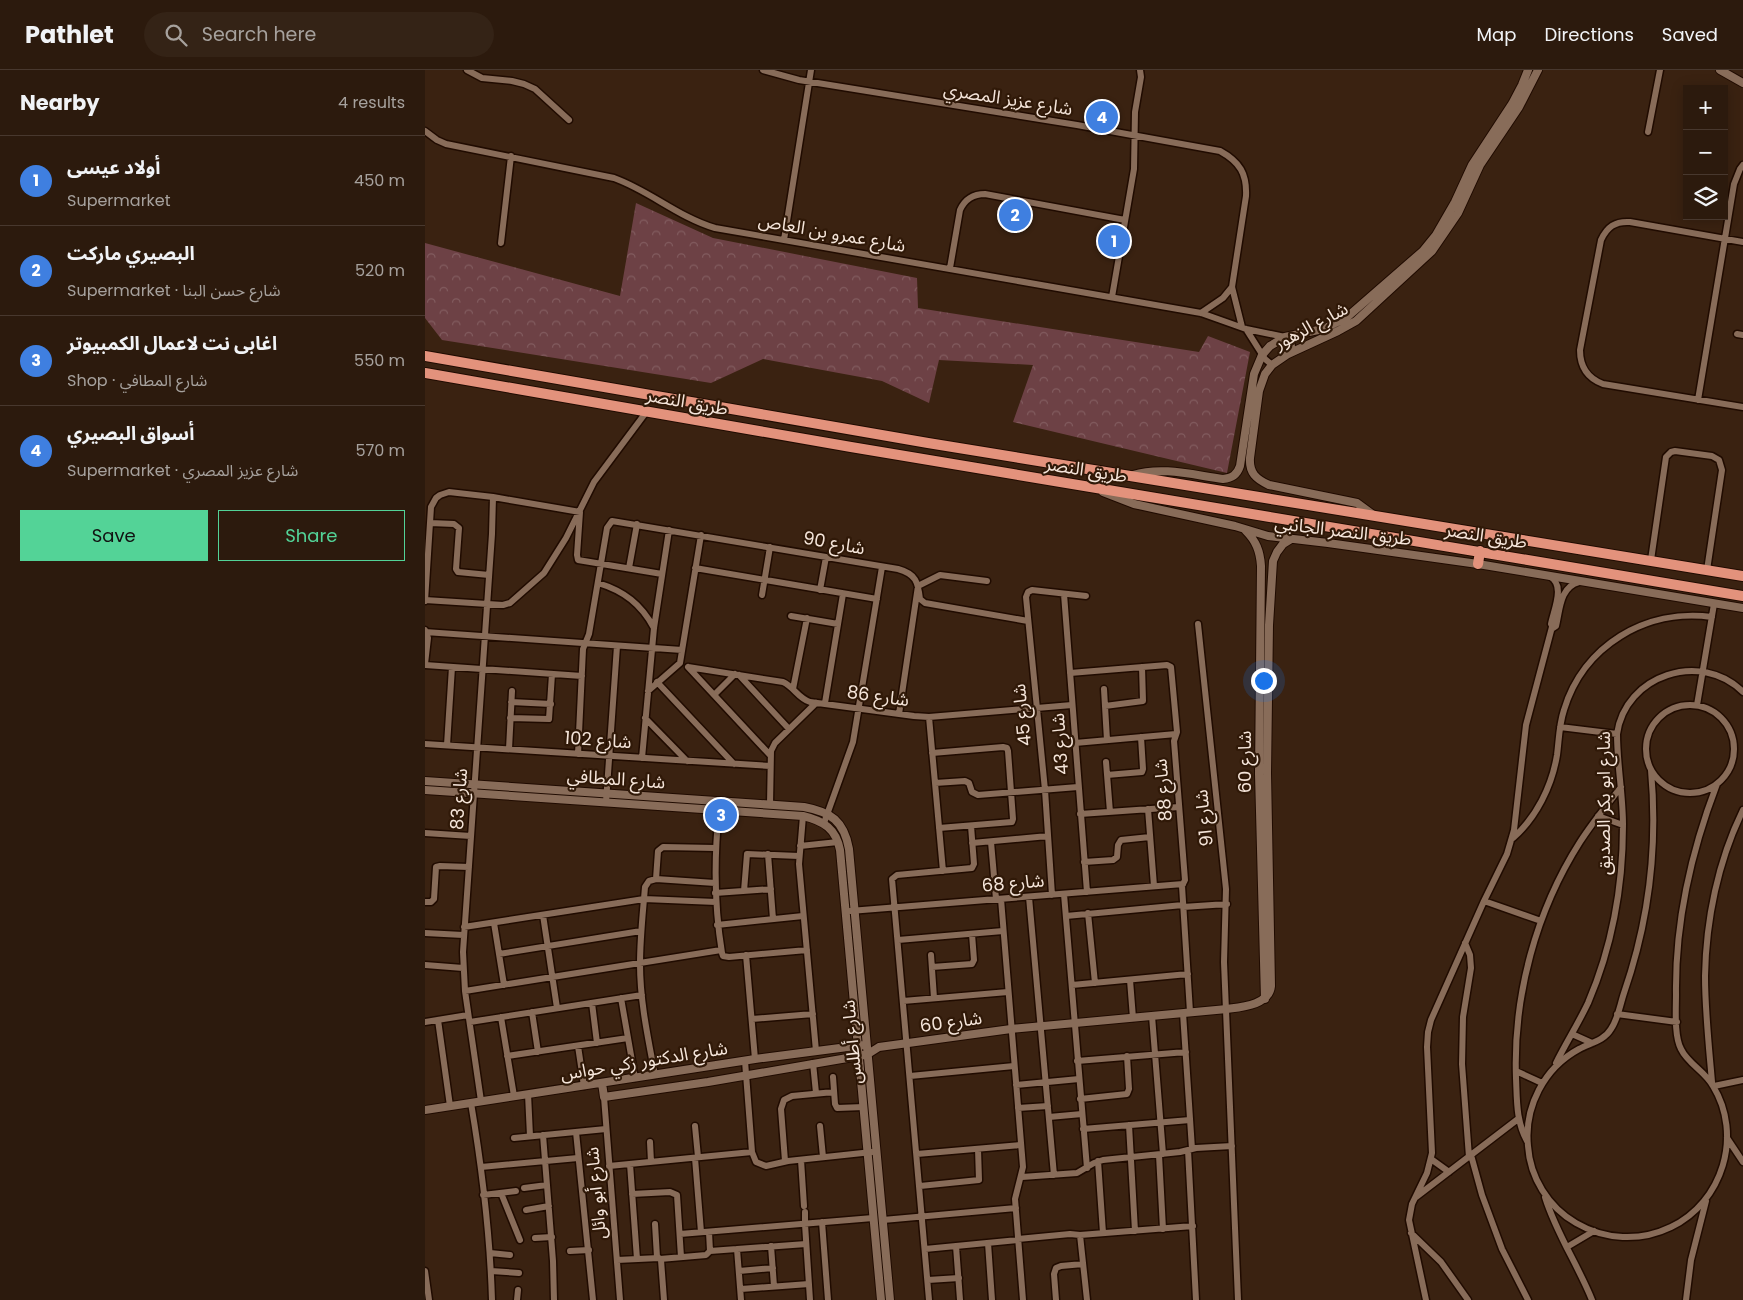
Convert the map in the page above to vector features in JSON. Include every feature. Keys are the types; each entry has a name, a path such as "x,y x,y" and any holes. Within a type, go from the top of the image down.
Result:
{"highway":[{"name":"طريق النصر","path":"425,356 962,448 1743,576"},
{"path":"444,376 447,360"},
{"name":"طريق النصر","path":"425,373 831,444 1743,596"},
{"path":"831,444 838,436 835,426"},
{"path":"851,447 848,438 855,429"},
{"path":"1478,564 1480,551"}],"street":[{"path":"467,70 482,78 524,84 535,89 569,120"},
{"name":"شارع عزيز المصري","path":"763,70 810,82 1213,149 1227,155 1243,173 1246,183 1246,196 1232,287 1244,328"},
{"path":"784,240 811,70"},
{"path":"1112,297 1133,169 1135,112 1141,78 1140,70"},
{"path":"1141,78 1146,70"},
{"name":"شارع الزهور","path":"1133,475 1163,470 1223,479 1236,474 1240,466 1254,374 1263,355 1271,346 1285,337 1323,329 1346,318 1423,251 1439,230 1455,202 1472,165 1512,104 1528,70"},
{"name":"شارع الزهور","path":"1372,514 1357,503 1269,485 1256,478 1250,470 1249,458 1262,379 1272,365 1293,352 1356,321 1432,251 1458,213 1480,165 1508,124 1538,70"},
{"path":"1648,132 1660,70"},
{"path":"1720,70 1743,83"},
{"name":"شارع عمرو بن العاص","path":"425,131 446,144 614,178 636,186 699,223 715,228 1201,313 1244,328 1285,337"},
{"path":"501,243 511,156"},
{"path":"1698,400 1734,184 1739,169 1743,165"},
{"path":"950,268 960,210 962,205 972,196 985,194 1125,220"},
{"path":"1743,242 1630,222 1622,222 1609,227 1601,240 1579,350 1583,368 1588,375 1603,384 1743,407"},
{"path":"1201,313 1223,298 1232,287"},
{"path":"1244,328 1272,365"},
{"path":"1285,337 1291,342 1293,352"},
{"path":"580,512 493,497 444,493 436,498 431,507 425,600 503,606 510,602 544,572 566,538 580,512 588,491 647,411"},
{"path":"1651,560 1666,456 1675,451 1713,456 1719,460 1723,470 1707,570"},
{"name":"طريق النصر الجانبي","path":"1092,488 1134,504 1235,526 1268,536 1478,564 1743,608"},
{"name":"شارع 83","path":"481,1101 465,991 463,935 478,746 493,497"},
{"path":"580,512 577,558 581,561 662,574"},
{"name":"شارع 90","path":"601,564 607,528 615,520 904,571 910,574 918,586 919,599 925,603 1028,621"},
{"path":"430,523 453,524 459,528 456,569 458,572 489,574"},
{"path":"629,568 637,524"},
{"path":"642,758 651,648 669,530"},
{"name":"شارع 60","path":"867,1044 879,1047 1011,1029 1227,1009 1252,1004 1268,996 1271,986 1263,799 1265,625 1260,556 1257,546 1245,530"},
{"path":"648,691 679,664 701,535"},
{"name":"شارع 60","path":"1265,625 1273,561 1283,544 1291,539"},
{"path":"762,596 770,547"},
{"path":"820,590 826,557"},
{"path":"578,754 583,649 589,634 601,564"},
{"path":"816,1051 799,856 803,816 817,819 824,823 852,747 882,567"},
{"path":"695,568 877,599"},
{"path":"899,714 918,586 940,575 987,581"},
{"path":"1548,576 1557,582 1561,592"},
{"path":"1426,1300 1411,1233 1410,1214 1414,1199 1427,1173 1431,1159 1428,1032 1431,1020 1513,838 1526,726 1552,627 1551,624 1561,592 1580,581"},
{"path":"598,583 609,586 629,597 643,610 654,628"},
{"name":"شارع 45","path":"1052,895 1045,790 1026,597 1029,590 1086,596"},
{"path":"825,703 843,594"},
{"name":"شارع 43","path":"1064,594 1087,892"},
{"path":"1697,705 1714,604"},
{"path":"791,616 838,624"},
{"path":"1513,838 1529,821 1543,796 1554,769 1560,727 1567,700 1577,679 1590,662 1611,642 1634,628 1657,620 1681,616 1712,617"},
{"path":"793,689 807,618"},
{"name":"شارع 91","path":"1198,624 1227,904 1224,962 1238,1300"},
{"path":"425,632 682,650"},
{"path":"425,632 428,638 425,664 582,676"},
{"path":"606,802 617,646"},
{"path":"680,659 770,755"},
{"name":"شارع 88","path":"1070,674 1167,665 1171,667 1176,734 1174,741 1185,880 1183,884 1183,906 1188,974 1186,1052 1196,1300"},
{"path":"447,745 452,667"},
{"name":"شارع 86","path":"688,667 783,682 793,689 800,698 816,702 929,717 1072,705"},
{"path":"1105,706 1143,701 1141,667"},
{"name":"شارع ابو بكر الصديق","path":"1555,1067 1573,1034 1595,984 1608,942 1620,877 1623,825 1617,734 1618,726 1625,710 1635,695 1649,683 1682,671 1703,672 1726,679 1743,692"},
{"path":"510,718 548,720 550,717 552,674"},
{"path":"714,695 737,675 789,730"},
{"path":"657,682 734,764"},
{"path":"1104,689 1107,740"},
{"path":"509,749 512,691"},
{"path":"511,702 551,704"},
{"path":"770,804 770,755 775,744 816,702"},
{"path":"1527,1142 1530,1111 1542,1083 1555,1067 1570,1054 1602,1038 1609,1032 1636,957 1649,890 1654,830 1651,770 1647,758 1646,744 1649,732 1656,720 1671,708 1697,705 1710,709 1721,717 1729,728 1734,741 1734,755 1730,768 1717,784 1696,845 1684,899 1678,946 1677,1022 1678,1040 1681,1050 1706,1075 1713,1085 1724,1112 1727,1138 1721,1172 1706,1198 1692,1254 1686,1300"},
{"path":"929,717 943,870"},
{"path":"645,718 687,761"},
{"path":"1560,727 1617,734"},
{"path":"1075,743 1176,734"},
{"path":"1107,775 1142,772 1141,738"},
{"name":"شارع 102","path":"425,744 770,766"},
{"path":"932,753 1005,747 1008,751 1012,822 939,828"},
{"path":"1106,762 1110,812"},
{"path":"1651,770 1665,785 1684,793 1698,792 1717,784"},
{"name":"شارع المطافي","path":"425,781 606,802 803,816"},
{"path":"935,783 965,781 969,783 972,792 976,794 1078,787"},
{"path":"1592,1300 1557,1228 1530,1162 1527,1142 1518,1119 1517,1034 1524,982 1541,921 1554,890 1571,857 1598,816 1621,787"},
{"name":"شارع المطافي","path":"425,790 475,788 607,793 804,807 827,813"},
{"path":"1081,814 1179,807"},
{"path":"1148,809 1154,886"},
{"path":"719,810 715,848 715,893 717,925 723,956 807,950"},
{"path":"1713,1085 1706,992 1707,938 1714,897 1722,866 1743,810"},
{"name":"شارع أطلس","path":"827,813 838,822 847,837 890,1300"},
{"path":"1598,816 1623,825"},
{"name":"شارع أطلس","path":"824,823 830,828 838,842 881,1300"},
{"path":"929,1300 893,879 894,876 973,867 971,826"},
{"path":"425,834 471,836"},
{"path":"972,843 1048,836"},
{"path":"1084,862 1113,860 1117,857 1119,842 1124,839 1150,837"},
{"path":"800,846 838,842"},
{"path":"991,842 1003,931 1023,1167 1015,1194 1023,1300"},
{"path":"656,879 658,851 663,846 715,848"},
{"path":"768,854 773,919"},
{"path":"744,891 746,855 799,856"},
{"path":"425,902 431,902 434,899 436,867 469,867"},
{"path":"655,1075 641,995 641,931 647,883 656,879 715,884"},
{"name":"شارع 68","path":"846,912 1183,884"},
{"path":"715,893 771,889"},
{"path":"1064,894 1087,1168"},
{"path":"1029,897 1054,1175"},
{"path":"464,927 644,899 716,902"},
{"path":"1484,901 1541,921"},
{"path":"1066,916 1227,904"},
{"path":"1088,913 1095,983"},
{"path":"543,915 557,1008"},
{"path":"717,925 803,916"},
{"path":"494,923 504,985"},
{"path":"499,954 641,931"},
{"path":"898,940 1003,931"},
{"path":"425,932 463,935"},
{"path":"932,967 973,963 972,934"},
{"path":"1465,943 1471,968 1463,1017 1462,1057 1470,1156 1502,1249 1528,1300"},
{"path":"465,991 721,950"},
{"path":"746,955 755,1059"},
{"path":"931,955 934,998"},
{"path":"425,966 463,968"},
{"path":"1072,985 1188,974"},
{"path":"1130,980 1133,1018"},
{"path":"903,1001 1008,992"},
{"path":"425,1022 501,1017 641,995"},
{"path":"621,998 635,1078"},
{"path":"592,1003 597,1043"},
{"path":"532,1012 538,1052"},
{"path":"752,1019 813,1014"},
{"path":"1617,1014 1677,1022"},
{"path":"1152,1016 1161,1122 1163,1229"},
{"path":"501,1017 514,1096"},
{"path":"438,1020 451,1106"},
{"path":"1573,1034 1592,1043"},
{"path":"507,1056 628,1038"},
{"name":"شارع الدكتور زكي حواس","path":"425,1110 755,1059 867,1044"},
{"path":"578,1046 584,1086"},
{"name":"شارع 60","path":"868,1054 879,1047"},
{"path":"1077,1061 1186,1052"},
{"name":"شارع الدكتور زكي حواس","path":"603,1097 708,1082 868,1054"},
{"path":"1080,1099 1127,1094 1129,1089 1127,1056"},
{"path":"745,1061 752,1152 756,1162 766,1166 785,1161 877,1152"},
{"path":"813,1063 816,1093"},
{"path":"910,1076 1014,1066"},
{"path":"1516,1071 1542,1083"},
{"path":"833,1076 837,1108 863,1107"},
{"path":"1016,1085 1079,1079"},
{"path":"1713,1085 1743,1080"},
{"name":"شارع أبو وائل","path":"603,1083 620,1300"},
{"path":"785,1161 782,1104 788,1097 792,1096 834,1092"},
{"path":"528,1094 529,1136"},
{"path":"471,1103 481,1167 493,1300"},
{"path":"1018,1108 1048,1106"},
{"path":"1049,1117 1081,1114"},
{"path":"1414,1199 1518,1119"},
{"path":"1083,1129 1190,1120"},
{"path":"1129,1125 1135,1231"},
{"path":"695,1126 701,1232"},
{"path":"820,1126 823,1158"},
{"path":"514,1138 606,1129"},
{"path":"577,1132 593,1300"},
{"path":"543,1135 552,1237 554,1300"},
{"path":"1727,1138 1743,1162"},
{"path":"650,1142 651,1162"},
{"path":"917,1154 1020,1145"},
{"path":"1021,1177 1077,1173 1098,1161 1232,1146"},
{"path":"919,1186 977,1181 979,1178 978,1148"},
{"path":"609,1166 752,1152"},
{"path":"481,1167 578,1158"},
{"path":"1431,1159 1449,1172"},
{"path":"801,1160 810,1300"},
{"path":"1098,1161 1103,1234"},
{"path":"630,1164 637,1259"},
{"path":"524,1188 547,1185"},
{"path":"1542,1190 1562,1213 1579,1225 1607,1235 1627,1237 1657,1233 1684,1219 1706,1198"},
{"path":"483,1195 515,1191"},
{"path":"501,1193 520,1240"},
{"path":"632,1194 674,1193 678,1198 681,1257"},
{"path":"526,1210 549,1206"},
{"path":"883,1220 1016,1208"},
{"path":"680,1234 873,1218"},
{"path":"822,1222 828,1300"},
{"path":"655,1224 664,1300"},
{"path":"925,1249 1070,1234 1103,1234 1193,1226"},
{"path":"1567,1248 1594,1231"},
{"path":"709,1232 709,1251"},
{"path":"875,1234 884,1233"},
{"path":"1411,1233 1441,1262 1468,1300"},
{"path":"1080,1235 1087,1300"},
{"path":"535,1238 552,1237"},
{"path":"988,1243 992,1300"},
{"path":"617,1260 705,1255 709,1251 806,1244"},
{"path":"771,1246 774,1286"},
{"path":"956,1246 961,1300"},
{"path":"737,1249 741,1300"},
{"path":"570,1251 589,1250"},
{"path":"490,1254 510,1255"},
{"path":"1056,1300 1054,1274 1056,1268 1083,1264"},
{"path":"739,1271 773,1268"},
{"path":"425,1271 429,1300"},
{"path":"491,1271 519,1273"},
{"path":"928,1280 959,1278"},
{"path":"741,1289 809,1284"},
{"path":"517,1300 518,1290"}],"green space":[{"path":"636,203 713,238 917,278 918,308 1199,352 1208,336 1250,352 1227,473 1013,422 1033,365 939,360 929,403 882,381 763,359 711,383 442,340 425,318 425,243 620,296"}],"place":[{"name":"أسواق البصيري","path":"1102,117"},
{"name":"البصيري ماركت","path":"1015,215"},
{"name":"أولاد عيسى","path":"1114,241"},
{"name":"اغابى نت لاعمال الكمبيوتر","path":"721,815"}]}
